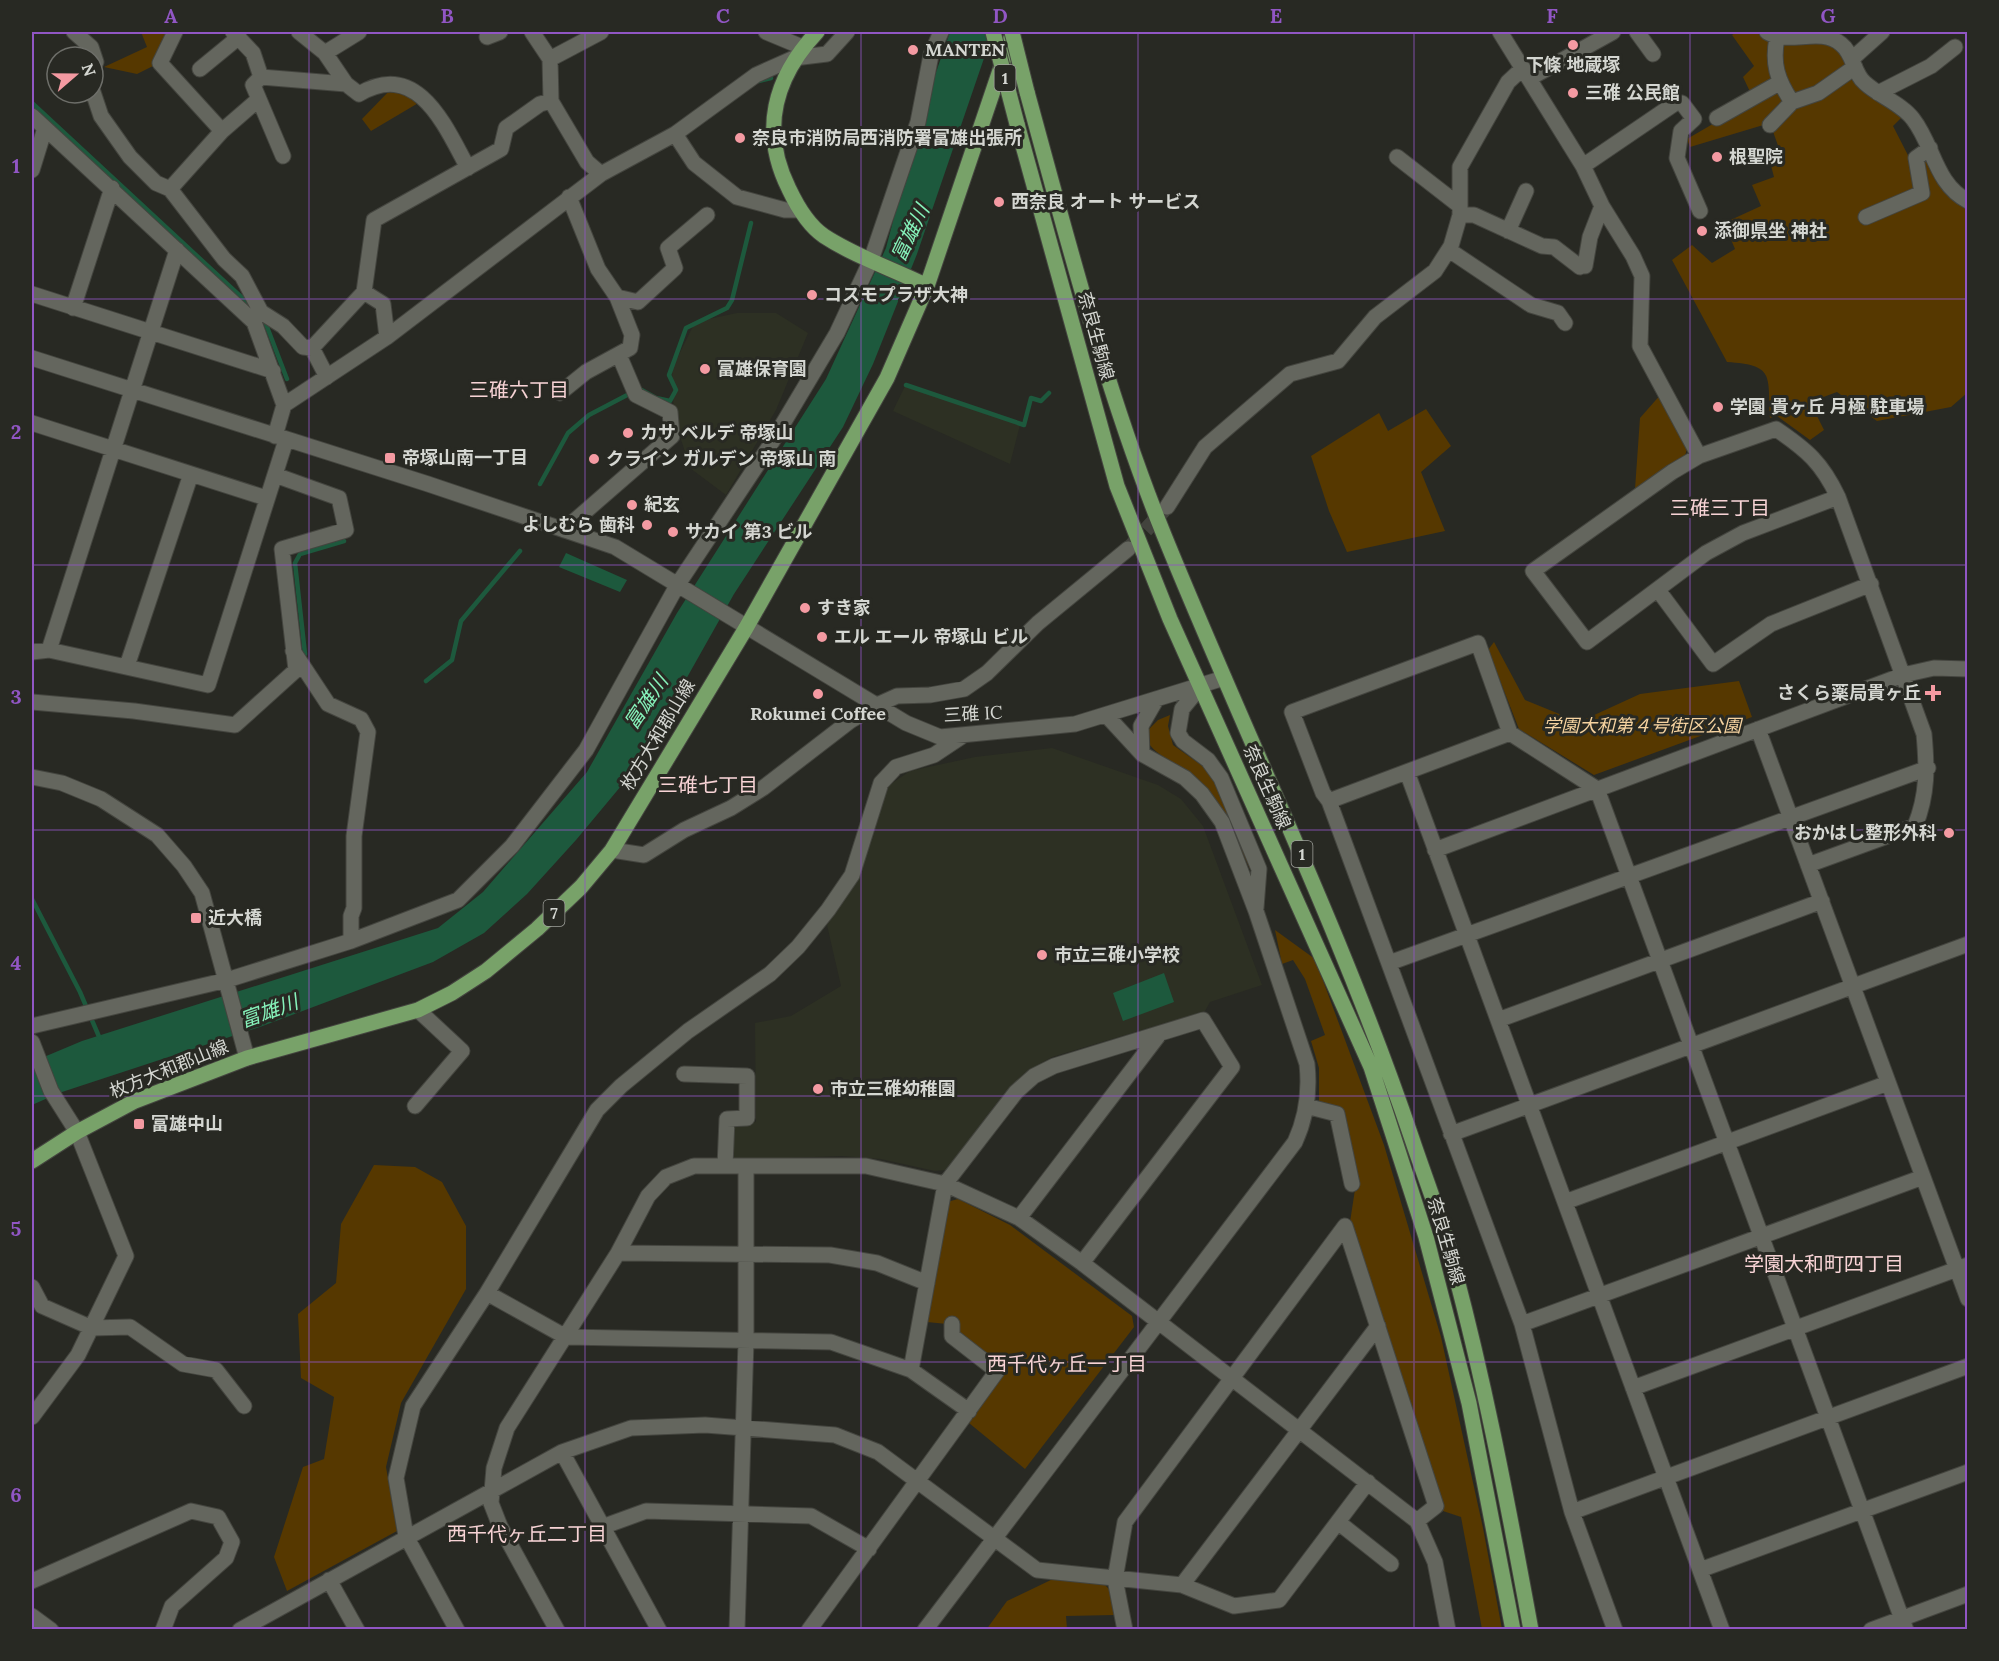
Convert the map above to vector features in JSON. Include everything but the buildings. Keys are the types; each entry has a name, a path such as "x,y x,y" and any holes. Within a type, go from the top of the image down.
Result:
{"main road":[{"path":"817,32 798,53 776,98 772,135 777,166 799,210 823,235 927,286"},
{"name":"奈良生駒線","path":"993,32 1117,486 1170,619 1371,1067 1426,1237 1469,1403 1513,1629"},
{"name":"奈良生駒線","path":"1012,32 1095,338 1138,465 1224,678 1334,931 1390,1073 1445,1237 1482,1388 1531,1629"},
{"name":"枚方大和郡山線","path":"32,1161 77,1132 135,1101 247,1058 418,1010 452,993 486,971 537,929 572,895 612,849 746,628 887,378 927,286 1012,32"}],"street":[{"path":"74,32 90,45"},
{"path":"175,32 160,63 222,131"},
{"path":"299,32 325,53 346,84 359,94 380,84 407,87 422,94 442,121 468,168"},
{"path":"325,53 359,32"},
{"path":"532,32 550,59 551,101 587,162 601,174"},
{"path":"550,59 601,32"},
{"path":"766,32 798,53"},
{"path":"284,405 387,338 601,174 675,134 756,75 798,53 827,54 847,32"},
{"path":"32,1026 228,987 458,900 512,846 586,750 679,586 792,409 837,333 874,262 918,122 931,56 941,32"},
{"path":"1500,32 1583,166 1602,206 1634,256 1642,276 1640,346 1699,456"},
{"path":"1167,507 1205,447 1290,374 1338,361 1376,317 1435,271 1449,250 1460,210 1460,167 1502,91 1526,73 1613,32"},
{"path":"1637,32 1653,54"},
{"path":"1770,125 1792,102 1818,93 1854,62 1882,32"},
{"path":"200,69 236,34 253,53 261,77"},
{"path":"1792,102 1779,83 1779,73 1773,60 1772,35 1826,36 1841,44 1854,62 1863,82 1912,117 1930,148 1944,182 1953,193 1968,201"},
{"path":"1878,93 1931,66 1955,47"},
{"path":"261,77 346,84"},
{"path":"261,77 253,86 283,156"},
{"path":"1717,118 1779,83"},
{"path":"170,189 222,131 259,99"},
{"path":"312,348 364,292 374,220 501,149 506,128 540,104 551,101"},
{"path":"1583,166 1677,102 1682,103 1694,119 1681,131 1677,158 1700,211"},
{"path":"32,652 49,650 208,685 275,475 284,405 242,276 224,259 170,189 156,183 130,158 101,116 97,105"},
{"path":"32,116 177,250 257,317 283,326 303,347 312,348"},
{"path":"32,170 45,128"},
{"path":"675,134 694,163 737,197 785,210 799,210"},
{"path":"1866,218 1922,193 1917,158 1930,148"},
{"path":"1397,157 1460,210 1542,246 1554,247 1583,266 1590,237 1602,206"},
{"path":"73,308 112,188"},
{"path":"1508,231 1526,191"},
{"path":"560,393 586,372 630,348 632,335 617,297 598,269 569,197"},
{"path":"617,297 638,302 675,268 668,248 707,216"},
{"path":"49,650 177,250"},
{"path":"1449,250 1531,305 1558,313 1565,323"},
{"path":"364,292 382,304 387,338"},
{"path":"32,294 273,371"},
{"path":"312,348 327,377"},
{"path":"564,530 672,436 670,412 636,395 619,355"},
{"name":"三碓 IC","path":"32,358 615,547 725,616 906,723 940,737 960,737 1075,724 1201,687 1224,678"},
{"path":"33,427 114,449 266,498"},
{"path":"1808,865 1916,825 1924,805 1928,768 1924,734 1838,497 1827,474 1808,451 1776,429 1699,456 1672,472 1533,571 1587,642 1706,553 1743,533 1838,497"},
{"path":"127,666 191,474"},
{"path":"32,702 134,711 235,724 296,670 282,549 346,530 339,498 275,475"},
{"path":"612,849 644,855 684,830 731,808 763,788 850,721 877,705 897,696 930,695 964,689 987,673 1038,623 1128,549"},
{"path":"1658,590 1713,664 1771,624 1870,584"},
{"path":"1615,1629 1572,1512 1522,1324 1329,801 1323,793 1292,712 1478,643 1510,733 1597,789 1904,1624"},
{"path":"293,651 328,704 361,719 368,732 354,836 354,908 351,916 351,940"},
{"path":"1435,850 1903,675 1934,668 1968,669"},
{"path":"1201,687 1182,709 1178,733 1183,741 1215,768 1245,832 1259,869 1256,911"},
{"path":"1142,754 1141,726 1156,700"},
{"path":"925,1629 1295,1142 1303,1125 1310,1086 1307,1064 1256,911 1222,822 1202,794 1185,778 1142,754 1107,716"},
{"path":"1758,729 1923,1177 1962,1267 1968,1299"},
{"path":"1329,801 1510,733"},
{"path":"457,1629 406,1536 396,1478 413,1407 487,1293 597,1110 621,1086 688,1031 770,974 798,946 828,910 852,875 881,783 896,767 934,755 960,737"},
{"path":"1389,963 1928,768"},
{"path":"1407,772 1722,1629"},
{"path":"32,777 62,783 101,799 157,835 184,866 202,893 247,1058"},
{"path":"1498,1020 1822,902"},
{"path":"1451,1134 1968,944"},
{"path":"415,1106 462,1051 418,1010"},
{"path":"911,1370 945,1184 1016,1092 1034,1076 1054,1066 1158,1036 1203,1020 1232,1067 1082,1263"},
{"path":"1019,1218 1158,1036"},
{"path":"32,1042 51,1091 77,1132 126,1256 78,1355 32,1417"},
{"path":"684,1074 747,1076 747,1118 727,1119 725,1166"},
{"path":"1564,1202 1888,1083"},
{"path":"1306,1106 1337,1113 1352,1184"},
{"path":"557,1629 500,1526 491,1503 494,1468 507,1428 618,1253 648,1196 666,1177 694,1166 866,1166 945,1184 1019,1218 1082,1263 1368,1482 1417,1521 1436,1562 1448,1629"},
{"path":"737,1629 746,1341 746,1167"},
{"path":"1522,1324 1923,1177"},
{"path":"1125,1629 1115,1579 1125,1522 1345,1226 1436,1506 1417,1521"},
{"path":"618,1253 830,1255 877,1263 927,1283"},
{"path":"1633,1388 1962,1267"},
{"path":"32,1287 42,1306 92,1328 130,1327 183,1364 216,1370 244,1406"},
{"path":"487,1293 566,1337 831,1342 911,1370 969,1411"},
{"path":"809,1629 997,1371 952,1336 952,1324"},
{"path":"1182,1585 1378,1326"},
{"path":"1572,1512 1968,1366"},
{"path":"240,1629 256,1626 329,1580 406,1536 562,1452 631,1428 705,1425 836,1435 878,1452 1037,1570 1182,1585 1234,1606 1279,1600 1368,1482"},
{"path":"562,1452 659,1629"},
{"path":"1700,1570 1968,1472"},
{"path":"32,1581 191,1511 218,1517 232,1542 226,1558 172,1606 163,1629"},
{"path":"602,1527 646,1511 811,1516 869,1549"},
{"path":"1338,1522 1391,1564"},
{"path":"329,1580 357,1629"},
{"path":"1870,1629 1904,1624 1968,1594"},
{"path":"32,1616 51,1629"}],"shaded area":[{"path":"737,313 776,313 808,333 776,410 726,495 690,468 674,417 672,369 695,322"},
{"path":"905,386 1020,425 1010,464 893,411"},
{"name":"市立三碓小学校","path":"1052,748 1158,785 1181,799 1203,826 1262,985 1210,1002 1205,1011 1052,1057 1027,1071 1005,1092 946,1170 935,1171 881,1159 842,1156 734,1160 733,1124 756,1122 755,1023 791,1016 841,986 827,925 857,875 871,843 888,786 910,771 975,757"}],"green space":[{"path":"141,32 168,32 157,64 137,74 105,67 105,67 147,47"},
{"path":"1736,32 1761,32 1831,43 1904,115 1893,126 1914,167 1929,155 1967,204 1967,393 1951,407 1877,421 1837,392 1810,402 1824,430 1810,440 1777,416 1770,418 1768,382 1761,370 1754,366 1727,362 1672,260 1692,245 1712,263 1735,249 1724,223 1761,206 1752,185 1774,177 1769,158 1781,154 1770,123 1690,147 1687,139 1754,100 1743,77 1754,66 1732,35"},
{"path":"391,89 406,90 420,102 371,131 362,119"},
{"path":"1662,393 1688,445 1685,456 1635,489 1640,418"},
{"path":"1426,409 1451,446 1421,472 1445,531 1347,552 1329,511 1311,456 1379,413 1388,431"},
{"name":"学園大和第４号街区公園","path":"1494,642 1525,700 1579,722 1640,694 1739,681 1752,717 1594,775 1519,729 1488,650"},
{"path":"1170,715 1168,726 1173,745 1211,772 1254,868 1250,869 1227,819 1203,785 1159,754 1149,744 1149,729 1158,720"},
{"path":"1275,930 1315,959 1384,1145 1441,1337 1483,1528 1502,1629 1482,1629 1461,1517 1443,1511 1350,1222 1356,1183 1341,1109 1319,1105 1319,1068 1311,1041 1325,1035 1305,979 1293,960 1282,964"},
{"path":"374,1165 415,1167 442,1182 466,1226 466,1289 401,1403 386,1467 397,1531 287,1591 274,1557 303,1467 324,1459 334,1397 301,1378 298,1314 336,1283 341,1224"},
{"path":"958,1199 1010,1225 1132,1316 1134,1327 1025,1469 969,1423 1006,1369 947,1324 927,1322 947,1202"},
{"path":"1055,1578 1104,1584 1111,1591 1115,1615 1066,1616 1067,1629 986,1630 1007,1601"}],"water":[{"name":"富雄川","path":"950,32 993,32 917,254 873,364 843,427 734,594 636,768 576,840 527,894 484,933 433,962 260,1027 59,1093 32,1105 32,1062 82,1041 438,928 483,892 587,772 677,613 826,379 886,248 912,148 924,128 934,78"},
{"path":"566,553 627,580 620,592 559,567"},
{"path":"1164,973 1174,1002 1123,1021 1113,993"}],"waterway":[{"path":"759,81 771,78"},
{"path":"32,103 252,307"},
{"path":"638,388 656,398 670,401 676,390 669,375 686,328 727,308 732,300 751,223"},
{"path":"264,319 287,379"},
{"path":"906,385 1024,425 1031,398 1041,401 1049,393"},
{"path":"540,484 568,433 589,415 631,393"},
{"path":"305,654 295,563 300,554 344,541"},
{"path":"426,681 452,660 461,621 520,551"},
{"path":"32,899 80,992 100,1039"}],"tunnel":[{"path":"1130,547 1165,509"}],"place":[{"name":"下條 地蔵塚","path":"1573,45"},
{"name":"MANTEN","path":"913,50"},
{"name":"三碓 公民館","path":"1573,93"},
{"name":"奈良市消防局西消防署富雄出張所","path":"740,138"},
{"name":"根聖院","path":"1717,157"},
{"name":"西奈良 オート サービス","path":"999,202"},
{"name":"添御県坐 神社","path":"1702,231"},
{"name":"コスモプラザ大神","path":"812,295"},
{"name":"富雄保育園","path":"705,369"},
{"name":"学園 貴ヶ丘 月極 駐車場","path":"1718,407"},
{"name":"カサ ベルデ 帝塚山","path":"628,433"},
{"name":"帝塚山南一丁目","path":"390,458"},
{"name":"クライン ガルデン 帝塚山 南","path":"594,459"},
{"name":"紀玄","path":"632,505"},
{"name":"よしむら 歯科","path":"647,525"},
{"name":"サカイ 第3 ビル","path":"673,532"},
{"name":"すき家","path":"805,608"},
{"name":"エル エール 帝塚山 ビル","path":"822,637"},
{"name":"さくら薬局貴ヶ丘","path":"1933,693"},
{"name":"Rokumei Coffee","path":"818,694"},
{"name":"おかはし整形外科","path":"1949,833"},
{"name":"近大橋","path":"196,918"},
{"name":"市立三碓小学校","path":"1042,955"},
{"name":"市立三碓幼稚園","path":"818,1089"},
{"name":"富雄中山","path":"139,1124"}],"district":[{"name":"三碓六丁目","path":"519,390"},
{"name":"三碓三丁目","path":"1720,508"},
{"name":"三碓七丁目","path":"708,785"},
{"name":"学園大和町四丁目","path":"1824,1264"},
{"name":"西千代ヶ丘一丁目","path":"1067,1364"},
{"name":"西千代ヶ丘二丁目","path":"527,1534"}]}
